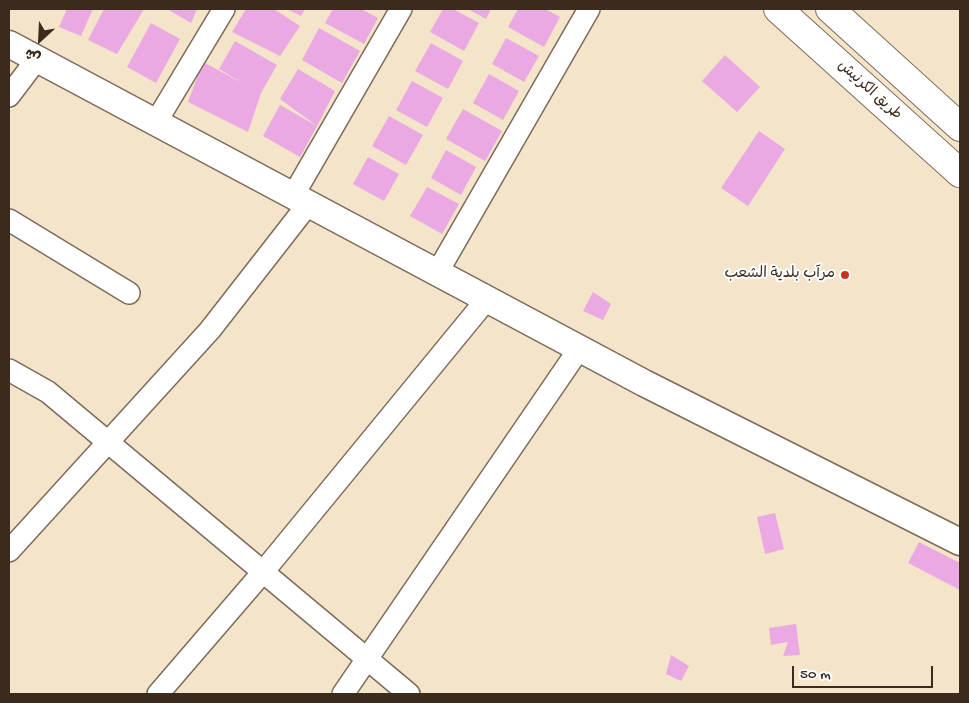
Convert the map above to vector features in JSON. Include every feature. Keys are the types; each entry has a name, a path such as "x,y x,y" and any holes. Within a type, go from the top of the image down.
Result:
{"main road":[{"name":"طريق الكرنيش","path":"778,9 960,173"},
{"path":"830,9 960,127"}],"street":[{"path":"156,122 224,9"},
{"path":"9,551 210,330 301,199 401,9"},
{"path":"437,273 589,9"},
{"path":"9,44 579,348 960,542"},
{"path":"9,96 37,59"},
{"path":"9,220 129,293"},
{"path":"158,694 263,572 487,299"},
{"path":"344,694 579,348"},
{"path":"11,374 48,392 409,694"}],"building":[{"path":"67,9 93,9 81,36 59,27"},
{"path":"104,9 144,9 117,54 88,40"},
{"path":"167,9 197,9 191,23"},
{"path":"246,9 274,9 300,26 280,56 232,32"},
{"path":"287,9 305,9 301,16"},
{"path":"333,9 361,9 378,18 364,44 325,23"},
{"path":"443,9 453,9 479,23 464,51 430,32"},
{"path":"468,9 491,9 486,19"},
{"path":"518,9 545,9 560,17 544,47 508,27"},
{"path":"151,23 180,39 156,83 127,67"},
{"path":"319,28 360,51 342,83 302,60"},
{"path":"506,38 539,56 524,82 492,64"},
{"path":"235,41 277,65 261,93 248,132 188,102 203,62 242,83 219,69"},
{"path":"431,43 463,61 448,89 415,71"},
{"path":"725,55 760,87 737,112 702,81"},
{"path":"298,69 335,91 317,126 280,99"},
{"path":"489,74 519,91 503,120 473,103"},
{"path":"412,81 443,98 427,127 396,110"},
{"path":"280,105 317,126 300,157 263,136"},
{"path":"463,109 502,131 485,161 446,139"},
{"path":"389,116 423,135 406,165 372,146"},
{"path":"759,131 785,149 748,206 721,188"},
{"path":"446,150 476,167 461,195 431,178"},
{"path":"368,157 399,174 384,201 353,184"},
{"path":"427,187 459,204 442,234 410,216"},
{"path":"593,292 611,304 603,320 583,311"},
{"path":"775,513 784,549 765,554 757,517"},
{"path":"919,542 960,563 960,590 908,563"},
{"path":"796,624 800,655 783,656 788,642 771,645 769,628"},
{"path":"671,655 689,666 681,681 666,674"}],"place":[{"name":"مرآب بلدية الشعب","path":"845,275"}]}
